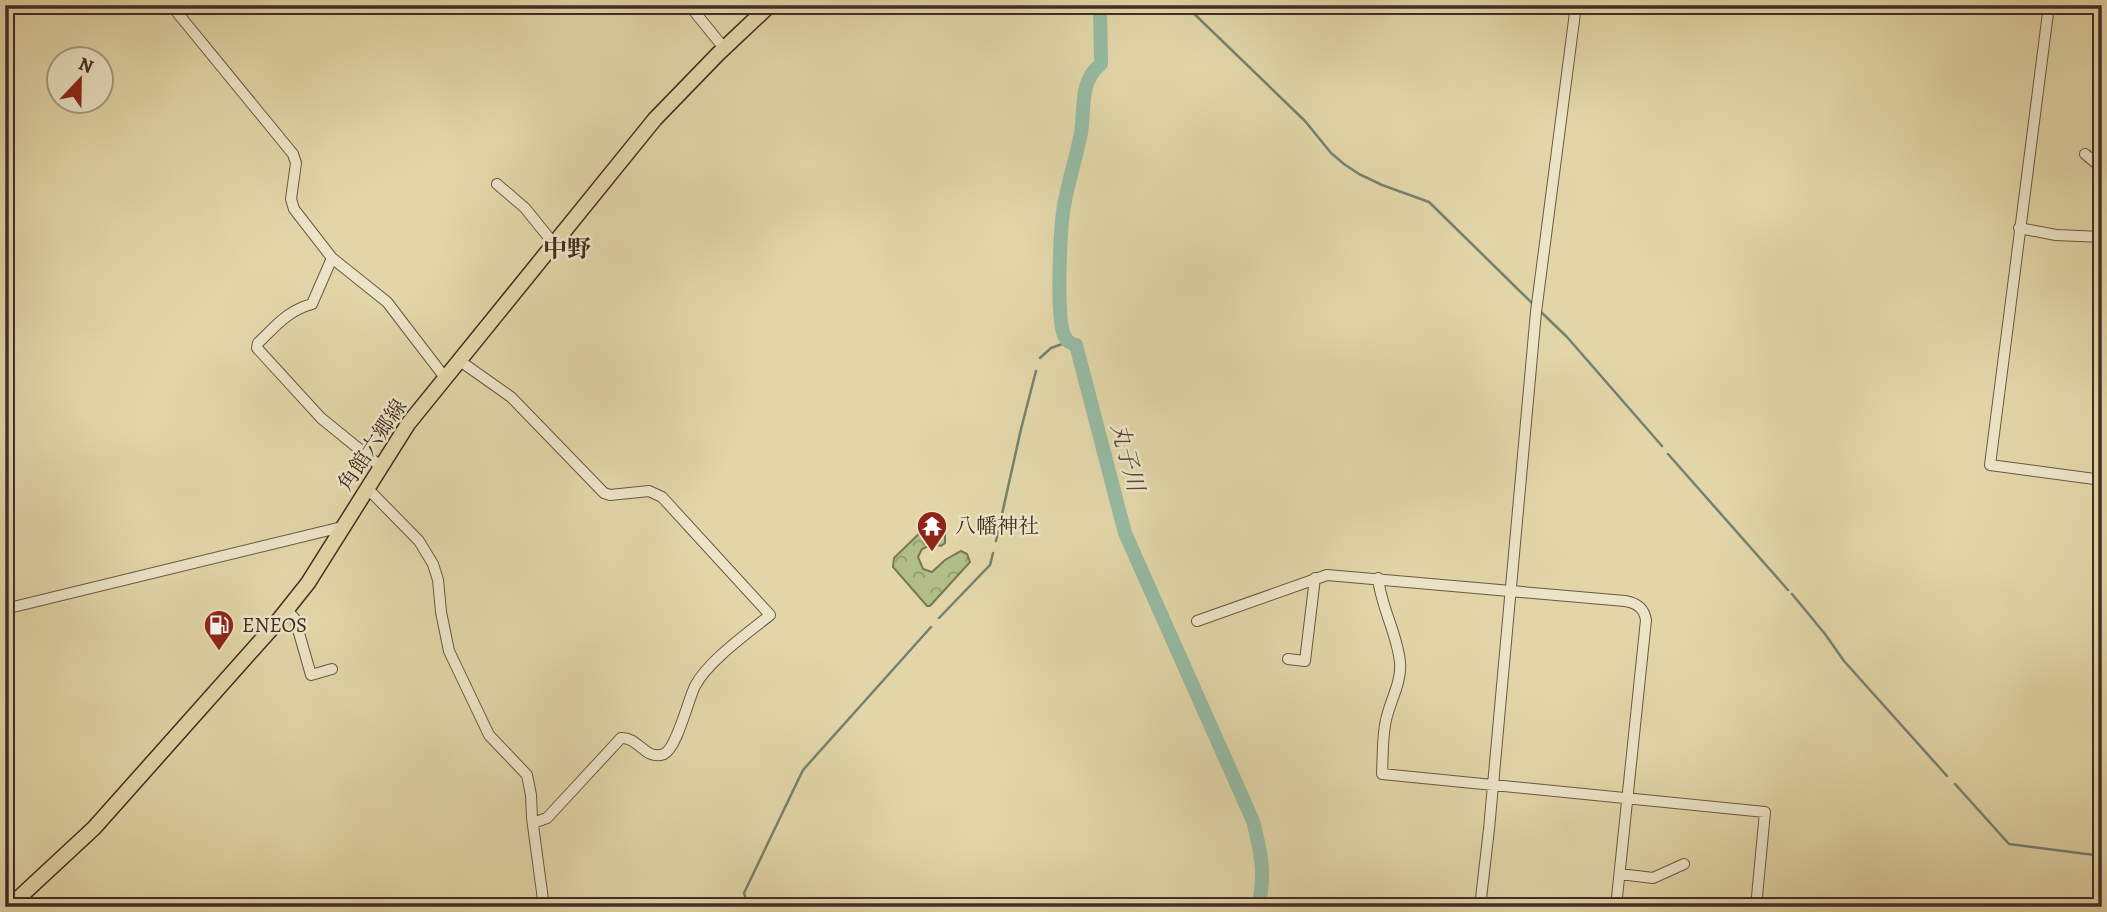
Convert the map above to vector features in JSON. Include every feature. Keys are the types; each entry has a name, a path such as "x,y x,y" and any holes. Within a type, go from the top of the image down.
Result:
{"main road":[{"name":"角館六郷線","path":"9,907 94,828 287,610 408,424 655,119 770,5"}],"street":[{"path":"172,5 293,154 296,163 291,199 294,209 332,258 387,302 446,379"},
{"path":"689,5 724,48"},
{"path":"1480,907 1536,312 1576,5"},
{"path":"2049,5 1990,465 2102,480"},
{"path":"2085,154 2102,168"},
{"path":"497,184 525,208 554,244"},
{"path":"2019,228 2056,235 2102,237"},
{"path":"332,258 312,304 296,308 289,313 258,343 257,348 321,418 380,466"},
{"path":"460,361 511,397 604,493 610,495 649,491 662,497 770,615 702,674 672,747 666,753 648,754 631,739 621,737 547,818 533,823"},
{"path":"367,488 419,541 433,564 449,651 489,735 527,775 544,907"},
{"path":"5,609 342,527"},
{"path":"1197,621 1327,575 1632,602 1642,609 1646,620 1616,907"},
{"path":"1289,659 1305,661 1315,578"},
{"path":"1378,578 1400,662 1400,673 1385,724 1382,774 1765,812 1756,907"},
{"path":"287,610 295,619 310,675 332,669"},
{"path":"1620,874 1653,878 1684,864"}],"green space":[{"path":"933,526 945,533 945,543 922,549 918,557 923,569 932,572 961,551 967,554 970,562 930,606 927,606 893,567 894,558 926,527"}],"waterway":[{"name":"丸子川","path":"1100,5 1101,64 1089,78 1086,87 1081,133 1063,217 1059,272 1062,325 1066,339 1076,345 1125,533 1253,821 1262,864 1258,907"},
{"path":"1185,5 1305,121 1331,153 1359,174 1429,202 1533,304"},
{"path":"1540,311 1567,337 1662,446"},
{"path":"1040,358 1051,348 1068,342"},
{"path":"996,541 1036,371"},
{"path":"1668,454 1788,590"},
{"path":"939,618 990,565 993,553"},
{"path":"1792,594 1844,661 1947,776"},
{"path":"748,907 744,893 803,770 931,627"},
{"path":"1955,784 2009,844 2102,856"}],"place":[{"name":"八幡神社","path":"932,553"},
{"name":"ENEOS","path":"219,652"}],"district":[{"name":"中野","path":"567,249"}]}
